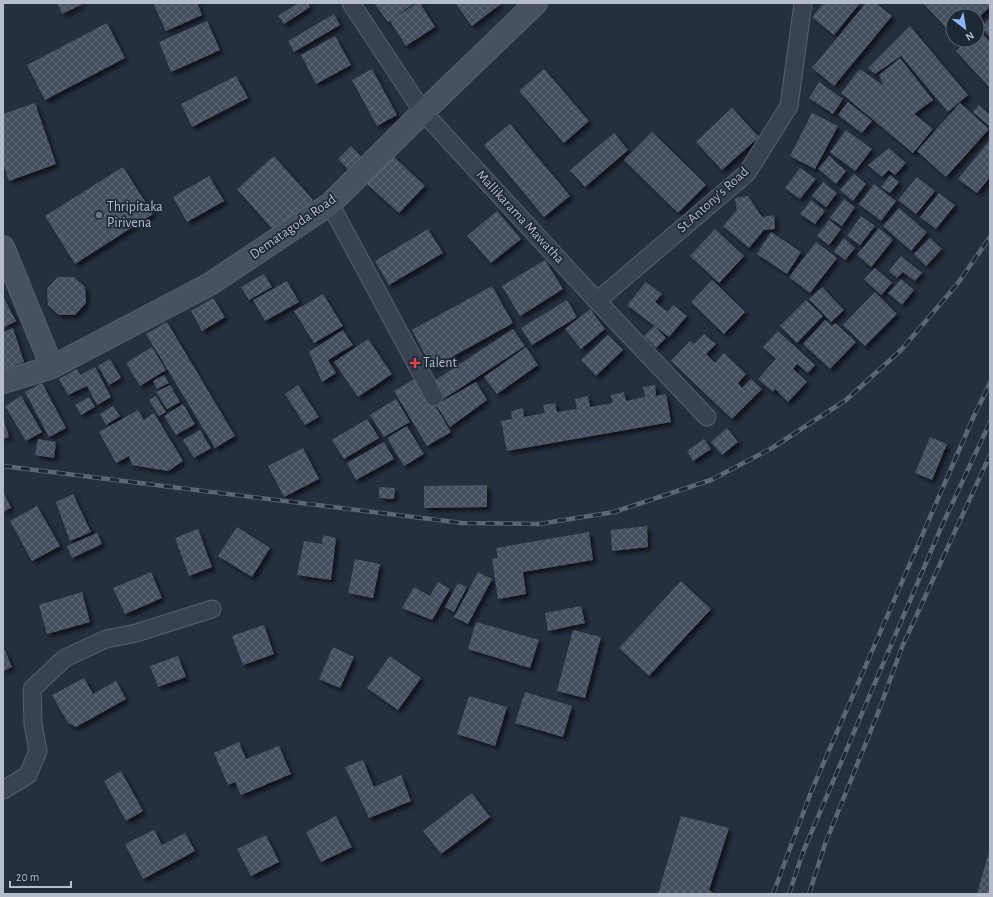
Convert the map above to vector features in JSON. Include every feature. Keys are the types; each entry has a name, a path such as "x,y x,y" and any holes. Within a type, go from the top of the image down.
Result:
{"main road":[{"name":"Dematagoda Road","path":"3,382 52,367 210,284 330,204 536,3"},
{"path":"3,248 52,367"}],"street":[{"name":"Mallikarama Mawatha","path":"351,3 423,112 597,301 707,417"},
{"name":"St.Antony's Road","path":"597,301 747,173 790,106 803,3"},
{"path":"330,204 434,398"},
{"path":"3,790 28,775 38,751 33,724 32,689 65,658 106,639 136,632 212,609"}],"building":[{"path":"57,3 85,3 62,14"},
{"path":"158,3 197,3 202,15 166,31 154,5"},
{"path":"298,3 308,3 310,7 284,24 278,16"},
{"path":"374,3 414,3 393,19 417,3 420,3 435,27 406,46 390,21 388,22"},
{"path":"455,3 502,3 472,26"},
{"path":"824,3 860,3 834,35 812,17"},
{"path":"866,3 876,3 892,16 834,86 812,68"},
{"path":"923,3 990,3 990,7 985,12 985,8 945,8 945,26"},
{"path":"334,14 340,25 294,52 288,41"},
{"path":"990,18 990,37 985,31 985,23"},
{"path":"207,21 220,50 171,72 159,42"},
{"path":"107,23 125,58 45,100 27,65"},
{"path":"910,26 968,95 948,112 901,56 875,74 868,68"},
{"path":"335,36 351,65 316,84 301,55"},
{"path":"985,37 990,42 990,88 956,51 959,48 985,48"},
{"path":"900,58 933,100 914,114 933,129 913,153 841,93 860,69 884,86 879,75"},
{"path":"372,69 397,115 377,126 352,80"},
{"path":"544,69 589,121 564,143 519,91"},
{"path":"236,76 248,98 192,127 181,104"},
{"path":"819,82 843,99 833,114 809,98"},
{"path":"848,102 872,121 862,133 838,115"},
{"path":"35,103 56,164 9,181 3,164 3,114"},
{"path":"960,103 989,129 946,177 917,151"},
{"path":"979,105 990,115 989,126 973,112"},
{"path":"732,108 759,137 722,170 696,142"},
{"path":"812,113 838,126 815,169 790,156"},
{"path":"510,124 570,196 544,217 484,145"},
{"path":"846,130 872,149 855,171 830,152"},
{"path":"652,132 706,185 678,213 624,160"},
{"path":"614,133 628,150 585,187 570,170"},
{"path":"990,140 990,177 977,193 958,179"},
{"path":"351,146 362,157 348,170 338,159"},
{"path":"889,148 906,163 895,175 889,170 882,177 868,165"},
{"path":"392,155 425,186 399,213 366,183"},
{"path":"274,156 313,200 276,233 237,189"},
{"path":"829,156 846,171 836,184 818,169"},
{"name":"Thripitaka Pirivena","path":"123,167 153,214 75,264 45,216"},
{"path":"800,168 816,179 800,199 785,188"},
{"path":"854,174 866,184 853,201 840,190"},
{"path":"890,175 899,182 890,193 881,187"},
{"path":"209,176 224,201 187,222 173,197"},
{"path":"917,177 935,191 916,214 898,200"},
{"path":"823,182 837,193 826,207 812,196"},
{"path":"874,184 896,201 881,221 859,204"},
{"path":"939,193 955,205 936,229 920,217"},
{"path":"748,196 762,217 774,215 775,229 764,230 749,248 723,226 737,210 735,198"},
{"path":"844,199 855,207 842,226 830,218"},
{"path":"811,200 825,211 815,224 800,214"},
{"path":"899,208 927,232 911,251 883,226"},
{"path":"497,211 521,239 491,263 467,236"},
{"path":"861,216 875,226 860,245 847,236"},
{"path":"829,220 841,229 829,245 817,236"},
{"path":"879,228 893,240 871,267 857,255"},
{"path":"428,229 443,253 389,285 375,261"},
{"path":"715,229 744,256 719,283 690,256"},
{"path":"771,232 801,252 787,274 757,254"},
{"path":"844,238 855,248 845,260 834,251"},
{"path":"930,238 942,249 926,266 914,254"},
{"path":"816,242 837,258 810,293 789,277"},
{"path":"901,256 922,273 915,281 903,272 897,278 889,271"},
{"path":"545,260 563,289 520,316 502,286"},
{"path":"875,268 892,283 881,295 864,279"},
{"path":"264,274 272,287 249,300 241,287"},
{"path":"58,277 74,277 85,287 86,303 75,315 59,315 48,305 47,289"},
{"path":"901,279 914,290 902,305 888,293"},
{"path":"712,280 745,312 724,334 691,302"},
{"path":"287,281 299,302 265,321 253,300"},
{"path":"646,282 662,294 655,302 668,312 673,305 687,316 669,337 627,305"},
{"path":"492,286 513,323 432,368 412,330"},
{"path":"822,287 844,310 831,322 809,299"},
{"path":"875,292 897,314 865,346 843,325"},
{"path":"323,294 343,326 314,343 294,311"},
{"path":"3,296 16,321 3,328"},
{"path":"213,298 225,317 202,331 191,311"},
{"path":"567,300 577,317 532,345 521,328"},
{"path":"806,300 823,316 797,343 780,326"},
{"path":"590,309 605,329 581,349 565,329"},
{"path":"825,320 832,326 835,323 856,342 830,369 803,344"},
{"path":"167,322 235,436 215,448 146,334"},
{"path":"654,326 666,338 656,348 644,336"},
{"path":"13,328 24,362 3,370 3,332"},
{"path":"513,329 525,346 445,398 434,381"},
{"path":"343,330 353,345 328,360 336,373 322,382 309,352"},
{"path":"778,331 815,365 808,373 797,364 793,369 807,382 788,402 775,389 773,392 758,379 776,359 763,347"},
{"path":"704,334 716,344 706,354 715,363 724,353 746,374 738,383 742,388 751,379 762,389 732,419 671,361 690,341 694,344"},
{"path":"608,335 623,350 596,376 581,360"},
{"path":"368,339 392,374 358,397 334,362"},
{"path":"152,347 166,370 140,386 126,363"},
{"path":"526,347 538,365 497,394 484,377"},
{"path":"110,359 121,378 109,385 98,366"},
{"path":"95,367 111,397 97,405 87,386 68,395 59,379 77,369 80,375"},
{"path":"164,375 169,383 157,389 153,381"},
{"path":"418,377 451,432 427,446 394,391"},
{"path":"476,382 487,400 450,427 436,405"},
{"path":"42,383 66,428 49,437 25,392"},
{"path":"170,385 180,402 167,409 156,392"},
{"path":"298,385 319,417 305,425 285,394"},
{"path":"655,385 656,396 666,394 671,422 507,451 501,421 512,419 511,411 523,408 524,417 545,413 543,405 555,403 557,412 577,409 575,399 588,396 590,407 613,403 611,395 624,392 626,401 645,397 643,387"},
{"path":"21,396 42,432 26,441 5,406"},
{"path":"156,396 166,412 159,416 149,400"},
{"path":"89,397 95,407 81,415 75,405"},
{"path":"396,399 410,422 384,437 370,415"},
{"path":"183,404 195,424 176,435 164,416"},
{"path":"113,406 120,416 106,425 100,414"},
{"path":"138,410 144,420 154,413 183,461 168,471 132,465 129,456 116,463 99,432"},
{"path":"3,417 9,437 3,439"},
{"path":"367,419 379,438 344,459 332,440"},
{"path":"407,426 424,454 404,466 387,438"},
{"path":"727,428 738,442 722,455 711,442"},
{"path":"200,430 211,448 194,458 183,440"},
{"path":"930,437 947,444 932,480 915,473"},
{"path":"38,439 56,442 54,458 35,455"},
{"path":"704,439 711,449 693,461 687,451"},
{"path":"384,442 394,459 356,480 347,463"},
{"path":"303,448 319,479 284,497 268,466"},
{"path":"487,485 487,507 424,508 424,486"},
{"path":"379,487 395,488 394,499 379,498"},
{"path":"3,491 11,508 3,512"},
{"path":"73,494 91,532 70,541 56,502"},
{"path":"37,506 60,546 32,561 10,521"},
{"path":"647,526 648,547 612,551 611,530"},
{"path":"237,527 270,548 252,577 218,556"},
{"path":"198,529 212,567 189,576 175,538"},
{"path":"589,532 593,560 523,572 526,594 498,599 492,559 498,558 496,548"},
{"path":"97,533 102,544 72,558 67,546"},
{"path":"323,535 336,538 331,580 297,575 304,541 322,544"},
{"path":"355,559 380,564 373,598 348,593"},
{"path":"151,572 162,598 125,614 113,588"},
{"path":"478,572 492,579 468,624 454,617"},
{"path":"681,581 711,609 649,676 619,648"},
{"path":"438,582 450,589 432,620 402,608 414,587 430,596"},
{"path":"458,583 467,587 454,612 445,607"},
{"path":"82,592 90,622 47,634 39,605"},
{"path":"581,606 585,623 548,631 545,613"},
{"path":"476,622 539,640 530,668 468,649"},
{"path":"264,625 274,654 243,665 232,636"},
{"path":"573,630 601,637 585,698 557,691"},
{"path":"3,646 12,667 3,671"},
{"path":"333,647 354,657 340,688 319,679"},
{"path":"178,656 186,677 158,687 150,666"},
{"path":"390,656 421,678 398,710 367,688"},
{"path":"84,678 93,694 116,681 126,699 76,727 68,723 52,695"},
{"path":"525,692 572,706 563,737 515,723"},
{"path":"469,696 507,707 495,746 457,734"},
{"path":"239,742 246,759 279,746 291,774 241,795 235,782 228,785 214,753"},
{"path":"363,760 374,787 401,775 411,801 369,818 345,767"},
{"path":"121,771 143,811 126,821 104,781"},
{"path":"472,793 490,817 441,854 423,831"},
{"path":"336,816 352,847 321,862 306,832"},
{"path":"681,816 729,828 709,890 715,894 658,894"},
{"path":"154,830 162,845 185,833 195,851 143,879 125,844"},
{"path":"266,835 279,862 251,876 237,849"},
{"path":"990,848 990,894 977,894"}],"railway":[{"path":"3,466 462,523 539,524 614,512 711,480 772,448 846,400 902,349 958,283 990,237"},
{"path":"773,894 811,792 973,418 990,383"},
{"path":"789,894 803,852 940,530 990,422"},
{"path":"809,894 825,844 878,713 902,647 990,455"}],"place":[{"name":"Thripitaka Pirivena","path":"99,215"},
{"name":"Talent","path":"415,363"}]}
